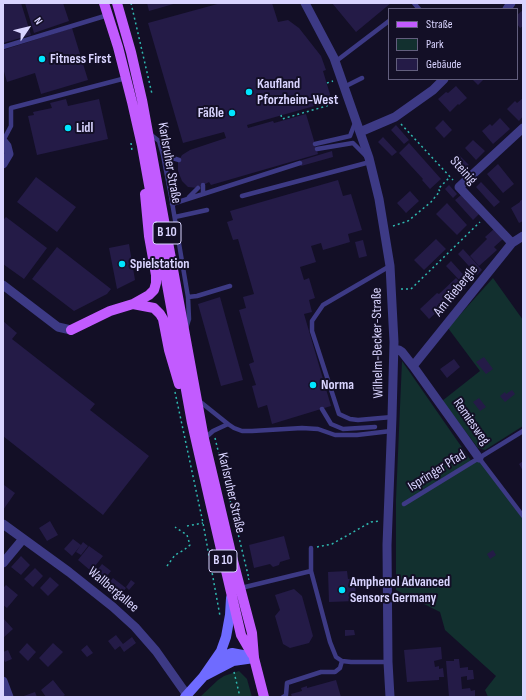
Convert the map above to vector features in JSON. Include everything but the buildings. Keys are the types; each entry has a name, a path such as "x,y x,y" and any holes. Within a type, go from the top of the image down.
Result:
{"main road":[{"name":"Karlsruher Straße","path":"104,3 126,78 142,146 192,423 231,596 241,635 254,658"},
{"name":"Karlsruher Straße","path":"117,3 131,52 149,133 204,439 252,633 254,658"},
{"path":"70,330 110,311 133,304 149,295 154,290 156,275 149,236 142,146"},
{"path":"133,304 154,308 163,319 169,350 192,423"},
{"path":"186,696 203,677 221,651 226,637 230,615 231,596"},
{"path":"216,659 232,653 242,654 254,658"},
{"path":"203,677 233,661 254,658"},
{"name":"B 10","path":"254,658 264,697"}],"street":[{"name":"Wilhelm-Becker-Straße","path":"306,3 335,62 369,160 377,189 390,266 394,350 387,521 388,662 390,697"},
{"path":"360,132 395,116 433,90 443,80"},
{"path":"460,187 523,128"},
{"path":"3,141 7,146 9,154 3,164"},
{"name":"Steinig","path":"460,187 485,216 512,243"},
{"name":"Am Riebergle","path":"413,366 512,243 523,236"},
{"path":"3,285 58,327 70,330"},
{"name":"Remiesweg","path":"394,350 399,350 402,352 479,458"},
{"name":"Wallbergallee","path":"3,524 125,614 156,651 186,696"},
{"path":"3,563 23,538"},
{"path":"3,681 9,697"}],"lane":[{"path":"3,47 108,15"},
{"path":"335,62 388,22"},
{"path":"3,141 11,126 11,108 126,78"},
{"path":"343,87 362,78"},
{"path":"315,144 350,136 356,121"},
{"path":"149,133 159,141 163,154 175,217 188,297 189,318 184,334"},
{"path":"242,196 369,160 353,143 317,149"},
{"path":"163,154 179,160"},
{"path":"172,204 300,163"},
{"path":"203,185 203,194"},
{"path":"187,198 198,188"},
{"path":"175,217 207,210"},
{"path":"390,266 322,305 312,321 312,331 339,414 350,419 358,420 392,417"},
{"path":"188,297 197,296 230,286"},
{"path":"196,398 228,424 242,431 302,428 318,429 335,435 357,436 391,431"},
{"path":"322,409 331,424 342,429 375,427"},
{"path":"204,439 213,431 228,424"},
{"name":"Ispringer Pfad","path":"404,504 523,432"},
{"name":"Remiesweg","path":"479,458 523,516"},
{"path":"311,548 311,571 334,654 342,661 388,662"},
{"path":"240,587 311,571"},
{"path":"283,697 286,695 287,683 321,672 335,672 340,668 342,661"}],"path":[{"path":"131,3 152,94 142,100"},
{"path":"281,115 282,119 348,100"},
{"name":"Steinig","path":"395,116 460,187"},
{"path":"384,225 394,226 408,221 431,202 440,191 438,189 450,177"},
{"path":"392,289 411,289 485,216"},
{"path":"213,431 249,579 240,587"},
{"path":"311,548 332,544 371,522 387,521"},
{"path":"187,526 203,523"},
{"path":"167,566 175,555 190,545 187,535 175,526"},
{"path":"233,661 234,674 240,697"}],"green space":[{"path":"493,278 523,320 523,426 485,450 478,448 442,401 480,371 448,328"},
{"path":"402,361 472,462 479,458 523,519 523,697 488,697 485,690 496,676 445,630 440,612 396,590 396,499"},
{"path":"239,671 247,679 252,697 200,697 224,676"}],"place":[{"name":"Fitness First","path":"42,59"},
{"name":"Kaufland Pforzheim-West","path":"249,92"},
{"name":"Fäßle","path":"232,113"},
{"name":"Lidl","path":"68,128"},
{"name":"Spielstation","path":"122,264"},
{"name":"Norma","path":"313,385"},
{"name":"Amphenol Advanced Sensors Germany","path":"342,590"}]}
